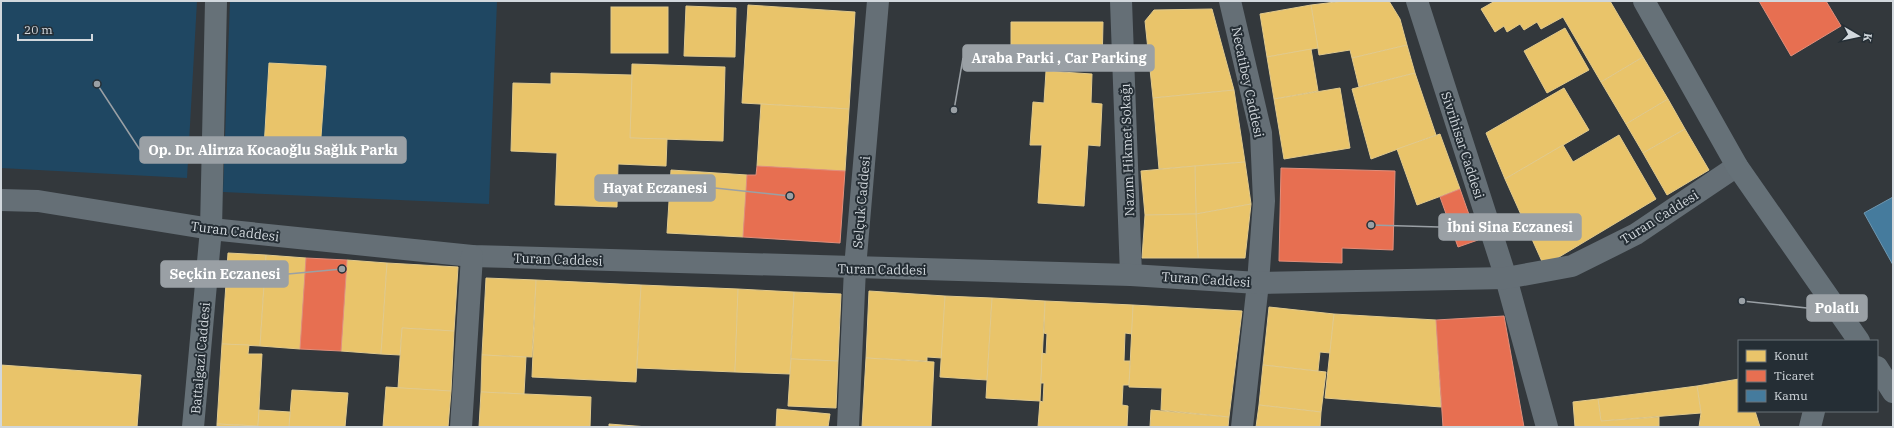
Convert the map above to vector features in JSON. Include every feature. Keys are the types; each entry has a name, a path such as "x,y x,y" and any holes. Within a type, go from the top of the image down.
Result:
{"street":[{"name":"Battalgazi Caddesi","path":"193,427 211,229 216,1"},
{"name":"Selçuk Caddesi","path":"848,427 855,268 878,1"},
{"name":"Nazım Hikmet Sokağı","path":"1121,1 1131,275"},
{"name":"Necatibey Caddesi","path":"1230,1 1262,133 1264,201 1258,282 1242,427"},
{"name":"Sivrihisar Caddesi","path":"1416,1 1506,278 1547,427"},
{"path":"1644,1 1737,166 1858,340"},
{"name":"Turan Caddesi","path":"1,200 38,201 211,229 472,256 1131,275 1258,282 1506,278 1572,266 1636,234 1737,166"},
{"path":"461,427 472,256"},
{"path":"1878,369 1893,392"},
{"path":"1810,427 1814,412"}],"shaded area":[{"path":"1,1 197,1 187,178 1,168"},
{"path":"230,1 497,1 489,204 223,192"}],"building: Konut":[{"path":"1344,1 1389,1 1400,19 1407,45 1352,58 1350,50 1319,55 1311,5"},
{"path":"1495,1 1610,1 1643,57 1601,82 1563,17 1541,29 1537,22 1524,30 1520,24 1507,32 1504,26 1495,32 1481,9"},
{"path":"748,5 855,12 849,109 742,103"},
{"path":"1311,5 1318,48 1267,57 1260,14"},
{"path":"686,6 736,8 735,57 684,56"},
{"path":"611,7 668,7 668,53 611,53"},
{"path":"1212,9 1234,90 1153,98 1145,21 1154,10"},
{"path":"1011,22 1103,22 1102,68 1011,68"},
{"path":"1565,28 1589,70 1547,93 1524,51"},
{"path":"1407,45 1415,73 1359,87 1352,58"},
{"path":"1311,49 1318,91 1274,99 1267,57"},
{"path":"1643,57 1668,99 1626,124 1601,82"},
{"path":"269,63 326,66 320,151 264,148"},
{"path":"632,64 725,67 723,141 630,138"},
{"path":"1046,71 1092,74 1091,103 1102,104 1100,146 1088,145 1084,206 1038,203 1042,145 1030,145 1033,102 1044,103"},
{"path":"551,73 632,75 630,138 667,139 666,166 618,164 617,207 555,205 557,153 511,151 513,83 551,84"},
{"path":"1415,73 1436,135 1371,159 1352,89"},
{"path":"1340,88 1350,148 1284,159 1274,99"},
{"path":"1564,88 1589,130 1505,179 1486,133"},
{"path":"1234,90 1245,162 1159,169 1153,98"},
{"path":"1668,99 1685,129 1643,153 1626,124"},
{"path":"761,104 849,109 845,171 757,166"},
{"path":"1685,129 1709,170 1667,195 1643,153"},
{"path":"1440,134 1460,189 1417,205 1397,149"},
{"path":"1619,135 1656,199 1544,266 1505,179 1563,145 1573,162"},
{"path":"1245,162 1251,204 1196,214 1195,166"},
{"path":"1195,166 1196,214 1145,215 1141,171"},
{"path":"671,170 747,175 743,237 667,233"},
{"path":"1251,204 1245,258 1198,258 1196,214"},
{"path":"1196,214 1198,258 1142,258 1145,215"},
{"path":"228,253 266,255 260,346 222,344"},
{"path":"266,255 306,258 300,349 260,346"},
{"path":"347,260 387,263 381,354 341,351"},
{"path":"387,263 458,267 454,331 402,328 400,355 381,354"},
{"path":"486,278 536,280 532,357 482,355"},
{"path":"536,280 641,285 636,382 532,377"},
{"path":"641,285 738,289 735,372 637,368"},
{"path":"738,289 794,292 790,374 735,372"},
{"path":"869,291 945,296 942,358 927,357 927,361 866,358"},
{"path":"794,292 841,294 838,361 791,359"},
{"path":"945,296 992,298 987,380 940,377"},
{"path":"992,298 1045,301 1040,401 986,398"},
{"path":"1045,301 1133,305 1132,334 1125,333 1124,361 1130,361 1129,385 1123,385 1122,405 1128,406 1127,427 1038,427 1040,401 1043,402 1044,383 1041,383 1042,353 1046,354 1047,334 1044,333"},
{"path":"1133,305 1242,311 1229,417 1161,410 1162,388 1129,387"},
{"path":"1269,307 1334,314 1330,353 1320,352 1318,371 1263,365"},
{"path":"1334,314 1436,320 1441,407 1325,398"},
{"path":"402,328 454,331 451,391 398,388"},
{"path":"222,344 249,345 248,354 262,354 258,426 217,424"},
{"path":"482,355 526,357 524,394 481,392"},
{"path":"866,358 934,362 931,427 862,427"},
{"path":"791,359 838,361 836,408 788,406"},
{"path":"1,365 141,375 137,427 1,427"},
{"path":"1263,365 1326,372 1321,412 1259,405"},
{"path":"1738,379 1738,412 1755,412 1760,427 1699,427 1701,413 1697,386"},
{"path":"1697,386 1701,413 1601,421 1598,399"},
{"path":"386,387 451,391 448,427 383,427"},
{"path":"292,390 348,393 345,427 289,427"},
{"path":"481,392 591,397 590,427 479,427"},
{"path":"1598,399 1601,421 1659,417 1659,427 1575,427 1573,402"},
{"path":"1259,405 1321,412 1320,427 1256,427"},
{"path":"777,409 830,414 828,427 776,427"},
{"path":"259,410 290,412 289,427 217,427 217,424 258,426"},
{"path":"1151,410 1229,417 1228,427 1150,427"},
{"path":"609,424 648,427 609,427"}],"building: Ticaret":[{"path":"1759,1 1826,1 1841,26 1791,56"},
{"path":"757,166 845,171 840,243 743,237 747,175 756,175"},
{"path":"1281,168 1395,171 1393,250 1342,248 1342,263 1279,261"},
{"path":"1460,189 1478,240 1458,247 1440,197"},
{"path":"306,258 347,260 341,351 300,349"},
{"path":"1504,316 1524,427 1443,427 1436,320"}],"building: Kamu":[{"path":"1893,197 1893,265 1864,213"}],"place":[{"name":"Op. Dr. Alirıza Kocaoğlu Sağlık Parkı","path":"97,84"},
{"name":"Araba Parki , Car Parking","path":"954,110"},
{"name":"Hayat Eczanesi","path":"790,196"},
{"name":"İbni Sina Eczanesi","path":"1371,225"},
{"name":"Seçkin Eczanesi","path":"342,269"},
{"name":"Polatlı","path":"1742,301"}]}
